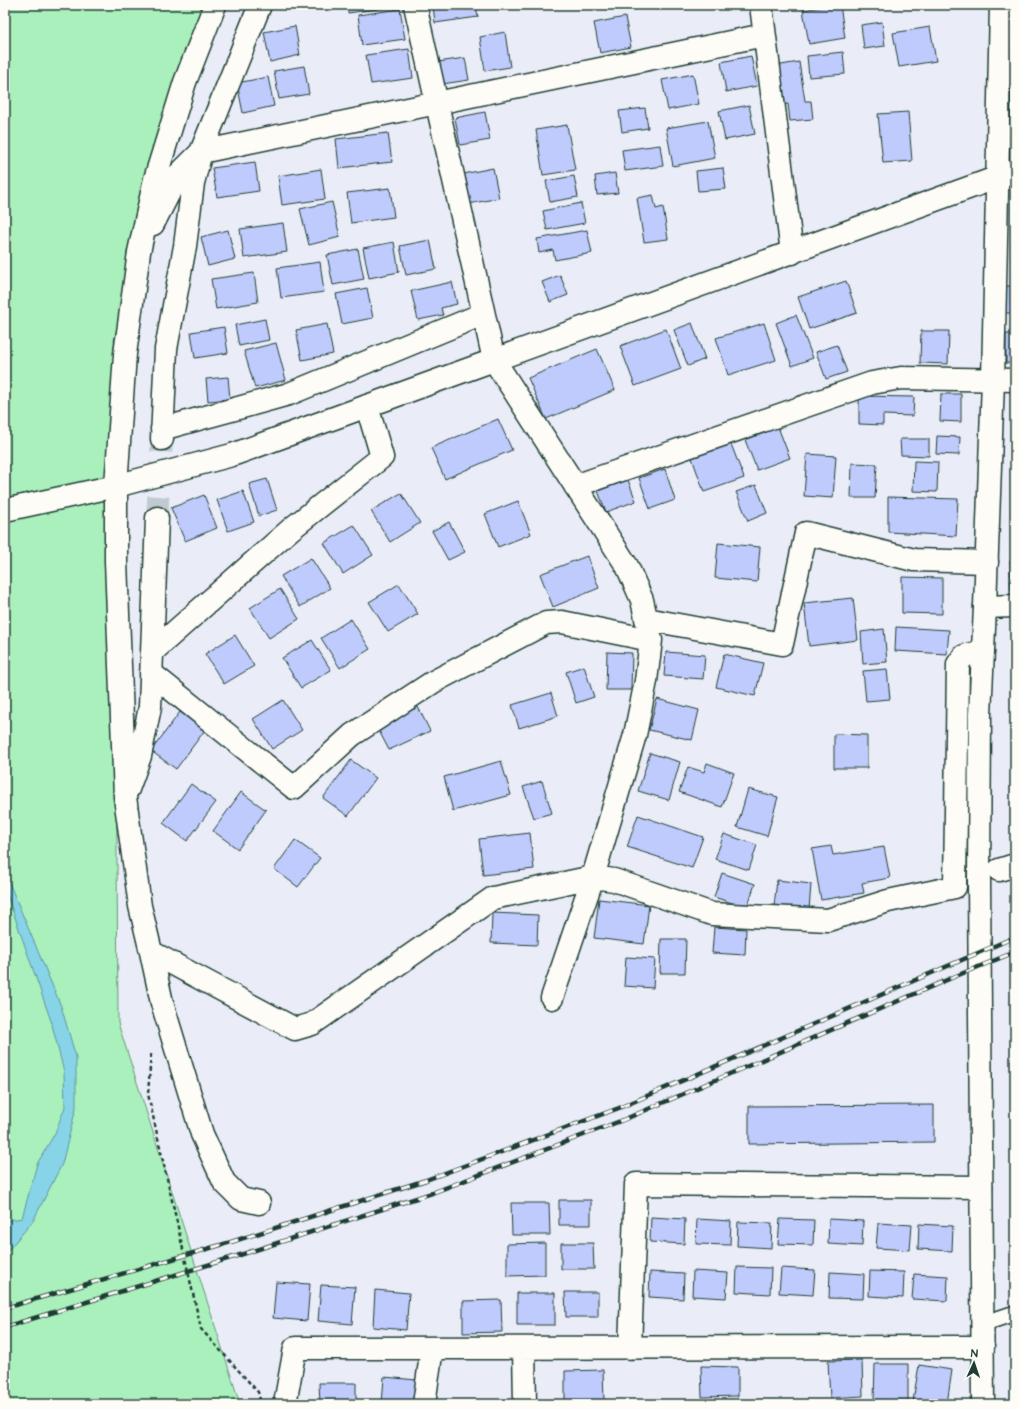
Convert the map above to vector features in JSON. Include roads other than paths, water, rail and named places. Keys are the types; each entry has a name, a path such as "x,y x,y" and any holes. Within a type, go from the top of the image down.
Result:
{"street":[{"path":"215,5 180,97 155,179 139,252 125,354 116,486 116,561 125,797 140,906 168,1022 202,1134 224,1182 241,1199 259,1203"},
{"path":"260,5 201,152 193,183 185,246 166,349 162,434 289,394 483,314"},
{"path":"415,5 494,360 626,566 642,600 648,629 646,681 635,735 593,877 552,998"},
{"path":"760,5 792,253"},
{"path":"983,1404 979,880 980,715 993,380 1006,175 1000,5"},
{"path":"139,252 178,175 201,152 764,35"},
{"path":"5,510 116,486 232,455 1006,175"},
{"path":"575,486 872,383 901,378 1015,380"},
{"path":"152,652 291,529 382,457 367,406"},
{"path":"125,797 140,756 150,707 157,518"},
{"path":"151,673 294,788 352,736 433,682 546,623 562,622 648,629 782,644 806,533 914,560 987,562"},
{"path":"985,607 1015,606"},
{"path":"151,952 295,1029 312,1024 493,898 593,877 614,880 712,914 828,920 888,900 955,886 958,664 964,656 983,651"},
{"path":"630,1348 636,1184 981,1187"},
{"path":"285,1404 295,1348 982,1346"},
{"path":"424,1404 432,1348"},
{"path":"524,1348 525,1404"}],"lane":[{"path":"982,1324 1015,1313"}],"water":[{"path":"5,873 61,1006 76,1057 76,1108 62,1164 33,1221 5,1254 5,1221 22,1218 37,1164 55,1133 65,1107 64,1072 51,1021 5,889"}],"tunnel":[{"path":"157,518 162,439"}],"railway":[{"path":"5,1308 231,1242 426,1180 619,1108 1015,937"},
{"path":"5,1327 237,1256 432,1193 623,1120 1015,952"}]}
